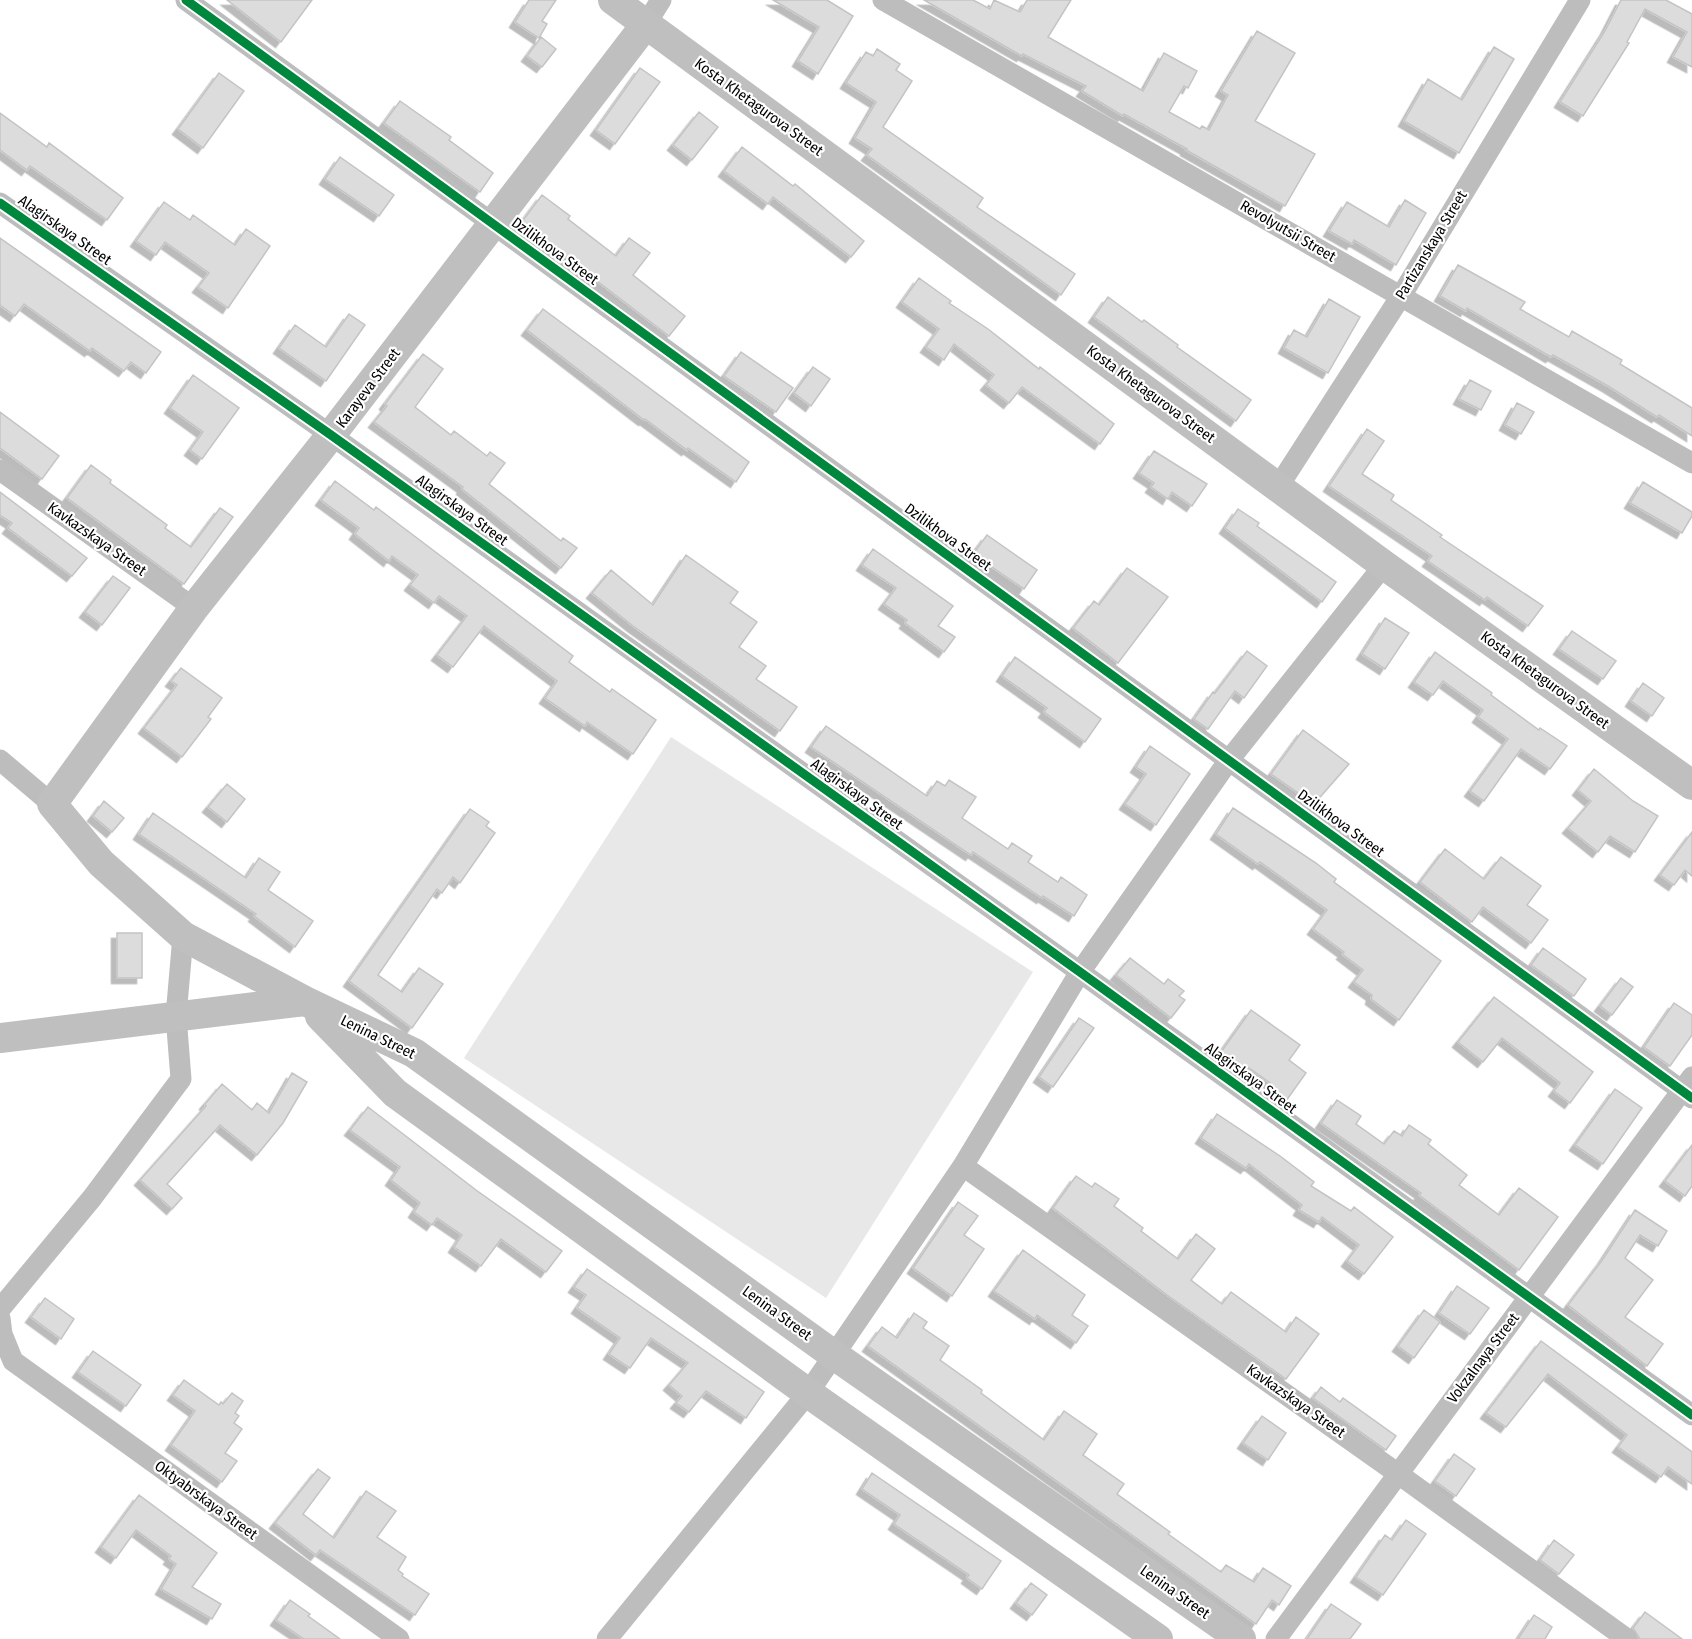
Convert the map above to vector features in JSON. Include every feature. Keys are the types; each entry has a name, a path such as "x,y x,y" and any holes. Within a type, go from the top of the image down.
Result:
{"street":[{"name":"Dzilikhova Street","path":"186,0 1229,760 1689,1089"},
{"name":"Kosta Khetagurova Street","path":"613,0 654,12 1278,487 1692,785"},
{"name":"Revolyutsii Street","path":"883,0 1692,463"},
{"name":"Partizanskaya Street","path":"1278,487 1401,296 1580,0"},
{"name":"Karayeva Street","path":"52,804 194,608 332,435 654,12"},
{"name":"Alagirskaya Street","path":"0,202 332,435 1692,1415"},
{"name":"Kavkazskaya Street","path":"0,470 194,608"},
{"path":"607,1639 808,1393 963,1166 1080,972 1229,760 1384,565"},
{"name":"Lenina Street","path":"0,760 52,804 100,863 183,936 305,1001 414,1053 834,1354 1241,1639"},
{"path":"0,1309 92,1198 181,1079 176,1016 183,936"},
{"path":"0,1038 305,1001"},
{"name":"Lenina Street","path":"305,1001 395,1093 808,1393 1158,1639"},
{"name":"Vokzalnaya Street","path":"1276,1639 1528,1298 1689,1089"},
{"name":"Kavkazskaya Street","path":"963,1166 1627,1639"},
{"name":"Oktyabrskaya Street","path":"0,1318 2,1334 13,1361 399,1639"}],"shaded area":[{"path":"671,737 1033,972 826,1298 464,1058"}],"building":[{"path":"227,0 312,0 281,42"},
{"path":"529,0 556,0 542,21 547,24 539,38 515,22"},
{"path":"773,0 827,0 853,16 818,74 798,61 819,27"},
{"path":"924,0 973,0 990,9 994,0 1020,12 1027,0 1071,0 1048,37 1143,91 1164,53 1197,71 1188,88 1184,86 1169,112 1200,129 1202,126 1209,130 1228,95 1221,91 1257,31 1295,53 1255,121 1315,154 1285,206 1124,114 1123,116 1082,91 1086,86 1023,54 1022,56"},
{"path":"1621,0 1666,0 1692,14 1692,67 1673,57 1687,32 1645,9 1627,42 1629,43 1583,116 1560,102 1605,31"},
{"path":"541,37 556,49 542,67 527,56"},
{"path":"1494,47 1514,59 1459,153 1404,121 1428,79 1462,100"},
{"path":"877,49 900,64 896,70 912,81 883,127 983,198 977,207 1075,274 1061,295 867,155 872,149 855,138 876,102 846,83 866,52 873,56"},
{"path":"640,68 660,82 615,144 596,130"},
{"path":"219,73 244,91 203,148 178,129"},
{"path":"400,101 451,137 449,140 493,173 480,192 384,123"},
{"path":"699,112 718,127 692,160 673,145"},
{"path":"0,113 47,147 49,143 123,198 107,220 30,166 27,170 0,150"},
{"path":"742,147 793,186 795,184 864,241 851,257 773,197 768,204 724,171"},
{"path":"340,157 394,195 379,216 325,179"},
{"path":"542,195 570,216 568,219 616,256 629,238 650,253 633,275 685,316 669,336 521,223"},
{"path":"1405,200 1426,213 1396,265 1354,240 1352,244 1329,231 1347,202 1389,227"},
{"path":"164,202 190,220 193,215 235,245 246,229 270,246 228,308 198,287 209,273 165,242 156,255 136,241"},
{"path":"0,238 161,352 146,373 131,362 124,371 92,348 90,351 24,304 15,316 0,305"},
{"path":"1458,265 1525,302 1520,309 1569,337 1572,331 1622,360 1620,364 1692,408 1692,436 1553,355 1551,357 1467,308 1466,311 1440,296"},
{"path":"919,278 951,301 949,303 988,329 1039,369 1040,367 1114,424 1100,444 1022,387 1009,403 986,385 994,375 954,344 944,360 926,347 939,329 902,302"},
{"path":"1108,297 1142,322 1144,320 1178,345 1177,347 1251,400 1236,421 1094,317"},
{"path":"1329,299 1360,317 1328,373 1284,348 1294,330 1307,337"},
{"path":"543,309 749,462 736,482 644,420 527,330"},
{"path":"349,314 365,325 326,381 279,348 295,325 326,347"},
{"path":"741,352 793,388 776,412 724,376"},
{"path":"423,354 443,369 415,407 451,435 454,431 487,456 490,452 505,463 489,484 561,541 563,538 577,548 561,568 462,489 463,487 374,422"},
{"path":"813,367 830,379 811,406 794,393"},
{"path":"193,375 239,408 202,459 190,450 203,432 170,408"},
{"path":"1470,380 1491,391 1481,410 1459,399"},
{"path":"1517,403 1534,412 1521,434 1505,425"},
{"path":"0,412 59,456 42,479 0,448"},
{"path":"1367,429 1384,441 1362,474 1394,495 1391,500 1442,535 1440,537 1543,606 1528,626 1487,597 1485,600 1428,561 1432,556 1329,486"},
{"path":"1154,451 1207,484 1192,506 1172,492 1168,499 1151,487 1154,483 1139,473"},
{"path":"91,465 111,480 110,483 167,525 165,528 191,547 220,508 233,517 184,584 67,498"},
{"path":"335,481 374,510 376,507 573,656 569,662 610,692 612,689 656,720 633,754 587,722 585,726 545,698 557,681 484,626 453,667 437,655 467,616 439,596 434,603 410,585 418,575 392,556 389,561 355,534 359,528 321,500"},
{"path":"1643,482 1692,512 1682,533 1630,503"},
{"path":"0,492 87,558 72,576 8,528 12,523 0,515"},
{"path":"1238,509 1259,523 1257,526 1336,582 1322,602 1225,528"},
{"path":"987,535 1037,570 1024,589 973,554"},
{"path":"873,549 953,606 938,626 955,637 944,652 905,623 907,620 884,604 896,588 862,565"},
{"path":"686,555 738,592 730,603 757,622 739,647 766,666 756,679 797,707 780,731 633,626 592,593 611,570 653,605"},
{"path":"1127,568 1168,597 1118,663 1073,628 1094,601 1099,605"},
{"path":"113,576 130,588 102,625 85,612"},
{"path":"1385,618 1409,633 1385,669 1362,654"},
{"path":"1572,631 1616,661 1603,679 1559,649"},
{"path":"1247,651 1267,666 1244,698 1235,691 1208,729 1194,719"},
{"path":"1435,652 1539,730 1540,728 1567,746 1550,769 1521,749 1484,801 1470,791 1508,739 1478,717 1483,710 1443,681 1433,695 1414,682"},
{"path":"1015,657 1101,719 1085,742 1044,712 1047,708 1002,676"},
{"path":"181,668 222,698 208,717 211,719 182,757 144,728 177,685 171,681"},
{"path":"1643,683 1664,698 1652,716 1631,701"},
{"path":"826,726 927,796 937,781 945,786 949,780 976,797 962,818 1008,849 1012,843 1032,856 1028,862 1058,882 1061,877 1087,895 1074,916 1043,896 1042,898 973,852 971,855 811,747"},
{"path":"1303,730 1349,764 1314,804 1271,774"},
{"path":"1150,746 1190,774 1156,825 1125,804 1146,774 1136,767"},
{"path":"1594,769 1633,801 1658,816 1635,852 1610,836 1598,852 1568,828 1591,801 1578,790"},
{"path":"227,784 245,799 227,822 208,807"},
{"path":"104,801 124,818 112,832 93,816"},
{"path":"1233,808 1316,863 1336,879 1334,882 1441,961 1399,1020 1371,999 1372,995 1354,982 1363,970 1342,954 1344,952 1313,929 1327,910 1216,834"},
{"path":"470,809 489,822 486,826 495,833 460,883 453,877 442,893 437,889 378,975 402,992 419,968 443,984 412,1028 349,981"},
{"path":"153,813 246,878 259,858 280,872 268,890 313,921 295,947 254,916 256,914 139,834"},
{"path":"1692,832 1692,876 1685,870 1674,885 1660,875"},
{"path":"1445,849 1484,879 1501,857 1541,886 1527,905 1548,920 1531,943 1483,907 1472,922 1420,882"},
{"path":"117,933 142,933 142,978 117,978"},
{"path":"1543,948 1586,979 1574,996 1531,965"},
{"path":"1130,958 1164,984 1168,979 1184,991 1179,996 1185,1000 1171,1018 1116,975"},
{"path":"1621,978 1633,987 1612,1015 1600,1006"},
{"path":"1494,997 1593,1072 1570,1103 1554,1091 1560,1083 1502,1038 1483,1062 1458,1042"},
{"path":"1674,1003 1692,1015 1692,1035 1670,1066 1644,1047"},
{"path":"1251,1010 1300,1045 1289,1060 1306,1073 1286,1101 1270,1090 1273,1085 1245,1065 1243,1068 1221,1052"},
{"path":"1079,1018 1094,1028 1053,1087 1039,1077"},
{"path":"292,1073 307,1082 283,1123 257,1155 220,1125 167,1184 182,1198 172,1209 140,1180 206,1106 205,1104 222,1084 252,1110 257,1103 269,1113"},
{"path":"1615,1089 1642,1108 1603,1164 1575,1145"},
{"path":"1337,1100 1361,1116 1356,1124 1384,1144 1394,1131 1402,1136 1409,1125 1431,1140 1428,1144 1467,1175 1459,1185 1499,1215 1519,1188 1558,1217 1519,1270 1419,1195 1421,1193 1321,1123"},
{"path":"368,1107 476,1190 562,1251 546,1272 501,1239 481,1266 454,1247 462,1235 437,1218 432,1225 414,1212 420,1203 391,1180 400,1167 350,1130"},
{"path":"1217,1114 1314,1182 1311,1186 1351,1211 1354,1207 1393,1237 1364,1274 1347,1261 1359,1245 1322,1217 1319,1222 1299,1210 1302,1205 1249,1164 1246,1168 1201,1138"},
{"path":"1692,1145 1692,1186 1685,1196 1665,1181"},
{"path":"1076,1176 1092,1187 1095,1183 1119,1199 1114,1206 1143,1228 1141,1231 1178,1259 1196,1234 1215,1249 1191,1280 1222,1304 1231,1292 1286,1332 1296,1317 1319,1334 1286,1379 1167,1295 1053,1208"},
{"path":"958,1202 978,1216 964,1235 984,1249 952,1296 913,1268"},
{"path":"1635,1210 1667,1231 1658,1246 1640,1235 1625,1258 1653,1280 1625,1317 1663,1344 1647,1366 1568,1305 1603,1259"},
{"path":"1023,1250 1085,1295 1072,1315 1088,1326 1076,1343 1037,1315 1035,1319 994,1291"},
{"path":"587,1269 764,1392 746,1418 706,1391 689,1412 676,1403 682,1396 669,1385 688,1363 651,1338 630,1368 609,1354 620,1338 577,1308 586,1295 574,1287"},
{"path":"1457,1286 1489,1308 1470,1334 1439,1313"},
{"path":"45,1298 74,1319 61,1339 31,1317"},
{"path":"1424,1310 1440,1322 1414,1358 1398,1346"},
{"path":"914,1313 927,1322 923,1328 949,1346 940,1360 982,1390 981,1393 1044,1440 1064,1411 1097,1434 1083,1455 1124,1484 1117,1494 1170,1532 1168,1534 1221,1572 1226,1565 1254,1582 1263,1568 1291,1586 1279,1605 1272,1600 1256,1624 868,1346 882,1327 897,1338"},
{"path":"1541,1341 1692,1452 1692,1484 1668,1467 1661,1477 1618,1447 1627,1435 1548,1374 1506,1427 1486,1413"},
{"path":"93,1351 141,1385 126,1406 78,1372"},
{"path":"184,1380 219,1405 221,1402 223,1404 232,1393 243,1401 235,1413 239,1416 234,1423 242,1429 225,1453 237,1461 222,1482 171,1445 195,1411 173,1395"},
{"path":"1321,1387 1340,1402 1343,1398 1396,1436 1386,1450 1313,1398"},
{"path":"1262,1416 1286,1433 1268,1460 1243,1443"},
{"path":"1454,1454 1475,1469 1456,1496 1435,1481"},
{"path":"318,1469 330,1478 303,1514 334,1538 366,1491 396,1511 377,1537 406,1557 398,1570 403,1574 402,1576 429,1594 415,1615 320,1550 316,1555 275,1523"},
{"path":"872,1473 1001,1561 982,1589 967,1578 969,1575 894,1524 900,1515 862,1489"},
{"path":"139,1495 217,1553 192,1587 221,1604 212,1619 161,1589 176,1564 169,1559 171,1556 136,1530 116,1558 101,1547"},
{"path":"1406,1520 1426,1534 1383,1595 1356,1577 1385,1535 1392,1540"},
{"path":"1554,1540 1574,1555 1559,1574 1540,1560"},
{"path":"1031,1583 1047,1595 1032,1615 1016,1603"},
{"path":"290,1600 340,1639 304,1639 276,1620"},
{"path":"1331,1604 1361,1624 1350,1639 1307,1639"},
{"path":"1645,1612 1682,1639 1640,1639 1633,1628"},
{"path":"1534,1615 1552,1627 1545,1639 1518,1639"}],"cycle path":[{"path":"186,0 1692,1098"},
{"path":"0,203 331,435 1080,972 1692,1415"}]}
